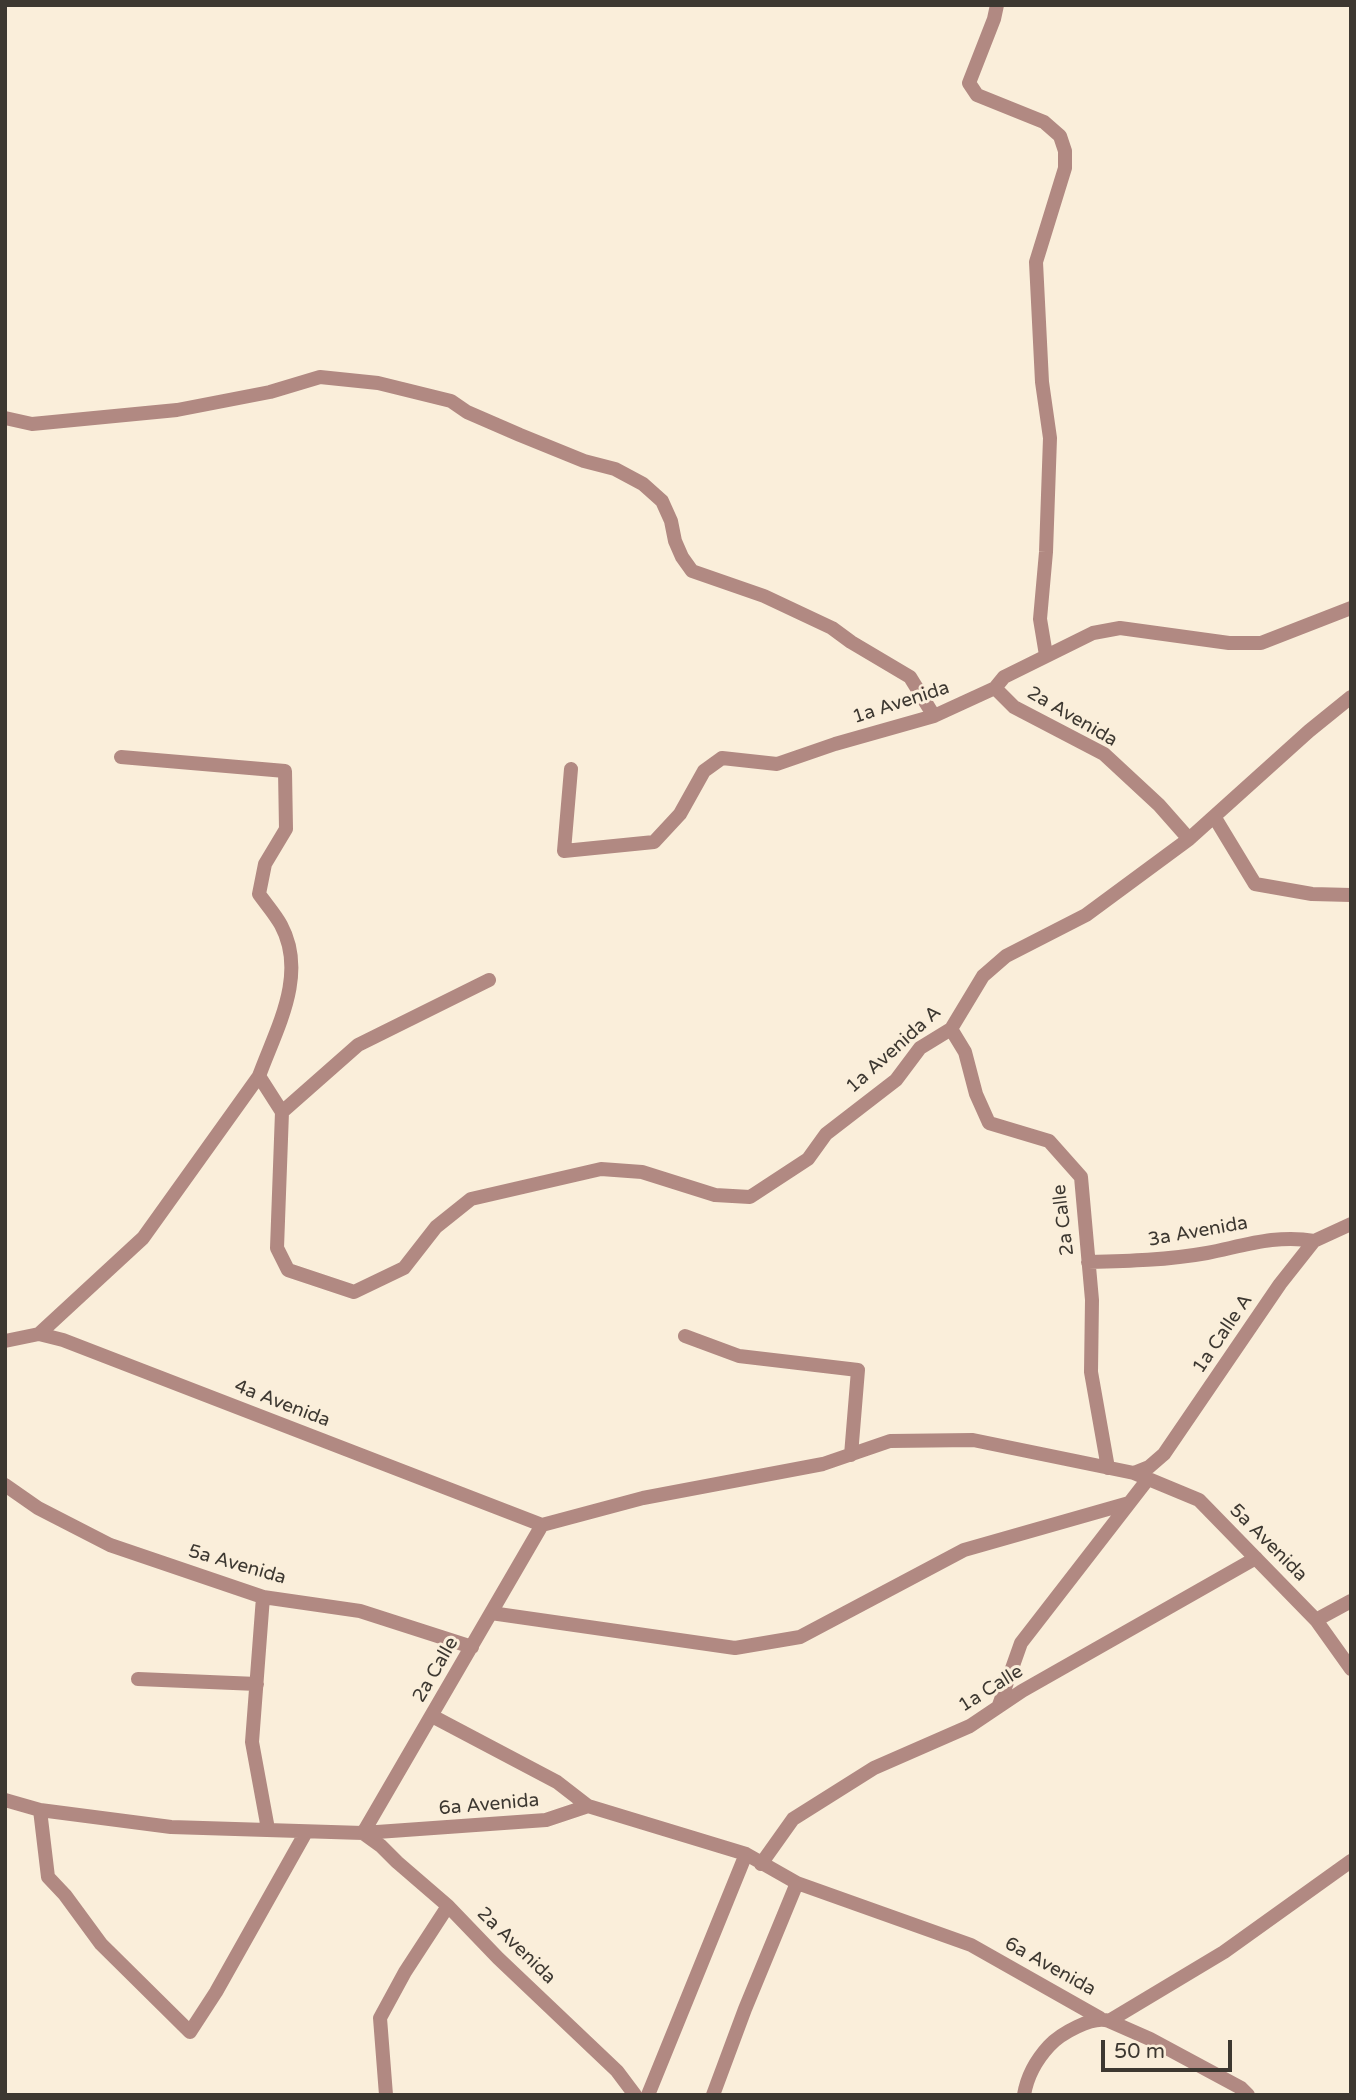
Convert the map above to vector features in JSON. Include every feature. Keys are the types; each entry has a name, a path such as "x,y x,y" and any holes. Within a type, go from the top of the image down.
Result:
{"street":[{"path":"997,5 969,83 977,95 1044,122 1060,136 1065,150 1065,168 1036,262 1042,382 1050,438 1046,552 1040,619 1046,655"},
{"path":"5,418 32,424 177,410 270,392 320,377 377,383 451,401 467,412 494,421 520,435 584,461 615,469 643,484 662,501 671,521 675,541 692,571 764,596 832,628 850,642 910,677 934,716"},
{"name":"1a Avenida","path":"571,769 564,851 654,842 680,814 704,772 722,758 777,764 835,744 934,716 995,688 1004,677 1093,633 1120,628 1230,643 1262,643 1351,608"},
{"name":"2a Avenida","path":"995,688 1014,707 1104,754 1158,805 1189,839"},
{"name":"1a Avenida A","path":"282,1112 277,1248 288,1270 354,1292 404,1268 436,1227 471,1199 601,1169 642,1172 715,1195 750,1198 808,1159 826,1134 896,1080 920,1048 951,1029 983,976 1006,956 1086,915 1189,839 1309,731 1351,697"},
{"path":"39,1334 143,1238 259,1076 289,997 291,961 282,926 259,894 265,864 286,829 285,771 121,757"},
{"path":"1215,818 1255,884 1312,894 1351,895"},
{"path":"259,1076 282,1112 358,1045 489,980"},
{"name":"2a Calle","path":"951,1029 965,1052 976,1094 989,1123 1049,1141 1081,1177 1091,1300 1091,1372 1108,1468"},
{"name":"1a Calle A","path":"999,1705 1021,1643 1129,1503 1141,1476 1164,1454 1280,1284 1314,1241 1351,1224"},
{"name":"3a Avenida","path":"1088,1262 1155,1260 1209,1252 1250,1242 1299,1238 1314,1241"},
{"name":"4a Avenida","path":"5,1341 39,1334 63,1340 542,1525"},
{"path":"685,1336 739,1356 858,1370 851,1455"},
{"name":"5a Avenida","path":"542,1525 643,1498 823,1464 890,1441 973,1440 1141,1476 1199,1500 1316,1620 1351,1669"},
{"name":"5a Avenida","path":"5,1485 38,1508 110,1545 263,1597 360,1611 472,1647"},
{"path":"491,1613 735,1647 774,1641 800,1636 964,1550 1129,1503"},
{"name":"2a Calle","path":"363,1833 542,1525"},
{"name":"1a Calle","path":"761,1864 793,1819 874,1768 970,1726 999,1705 1256,1558"},
{"path":"263,1597 252,1742 268,1829"},
{"path":"1316,1620 1351,1601"},
{"path":"138,1679 257,1684"},
{"path":"432,1716 557,1782 588,1806"},
{"name":"6a Avenida","path":"6,1798 40,1810 171,1827 363,1833 546,1820 588,1806 747,1854 797,1883 971,1945 1105,2019 1150,2039 1241,2088 1248,2095"},
{"path":"40,1810 48,1877 65,1895 101,1944 190,2032 216,1992 306,1832"},
{"name":"2a Avenida","path":"363,1833 382,1846 448,1906 498,1958 617,2071 635,2095"},
{"path":"648,2095 747,1854"},
{"path":"1024,2095 1026,2080 1051,2044 1084,2023 1105,2019 1224,1952 1351,1861"},
{"path":"713,2095 797,1883"},
{"path":"386,2095 380,2018 405,1972 448,1906"}]}
